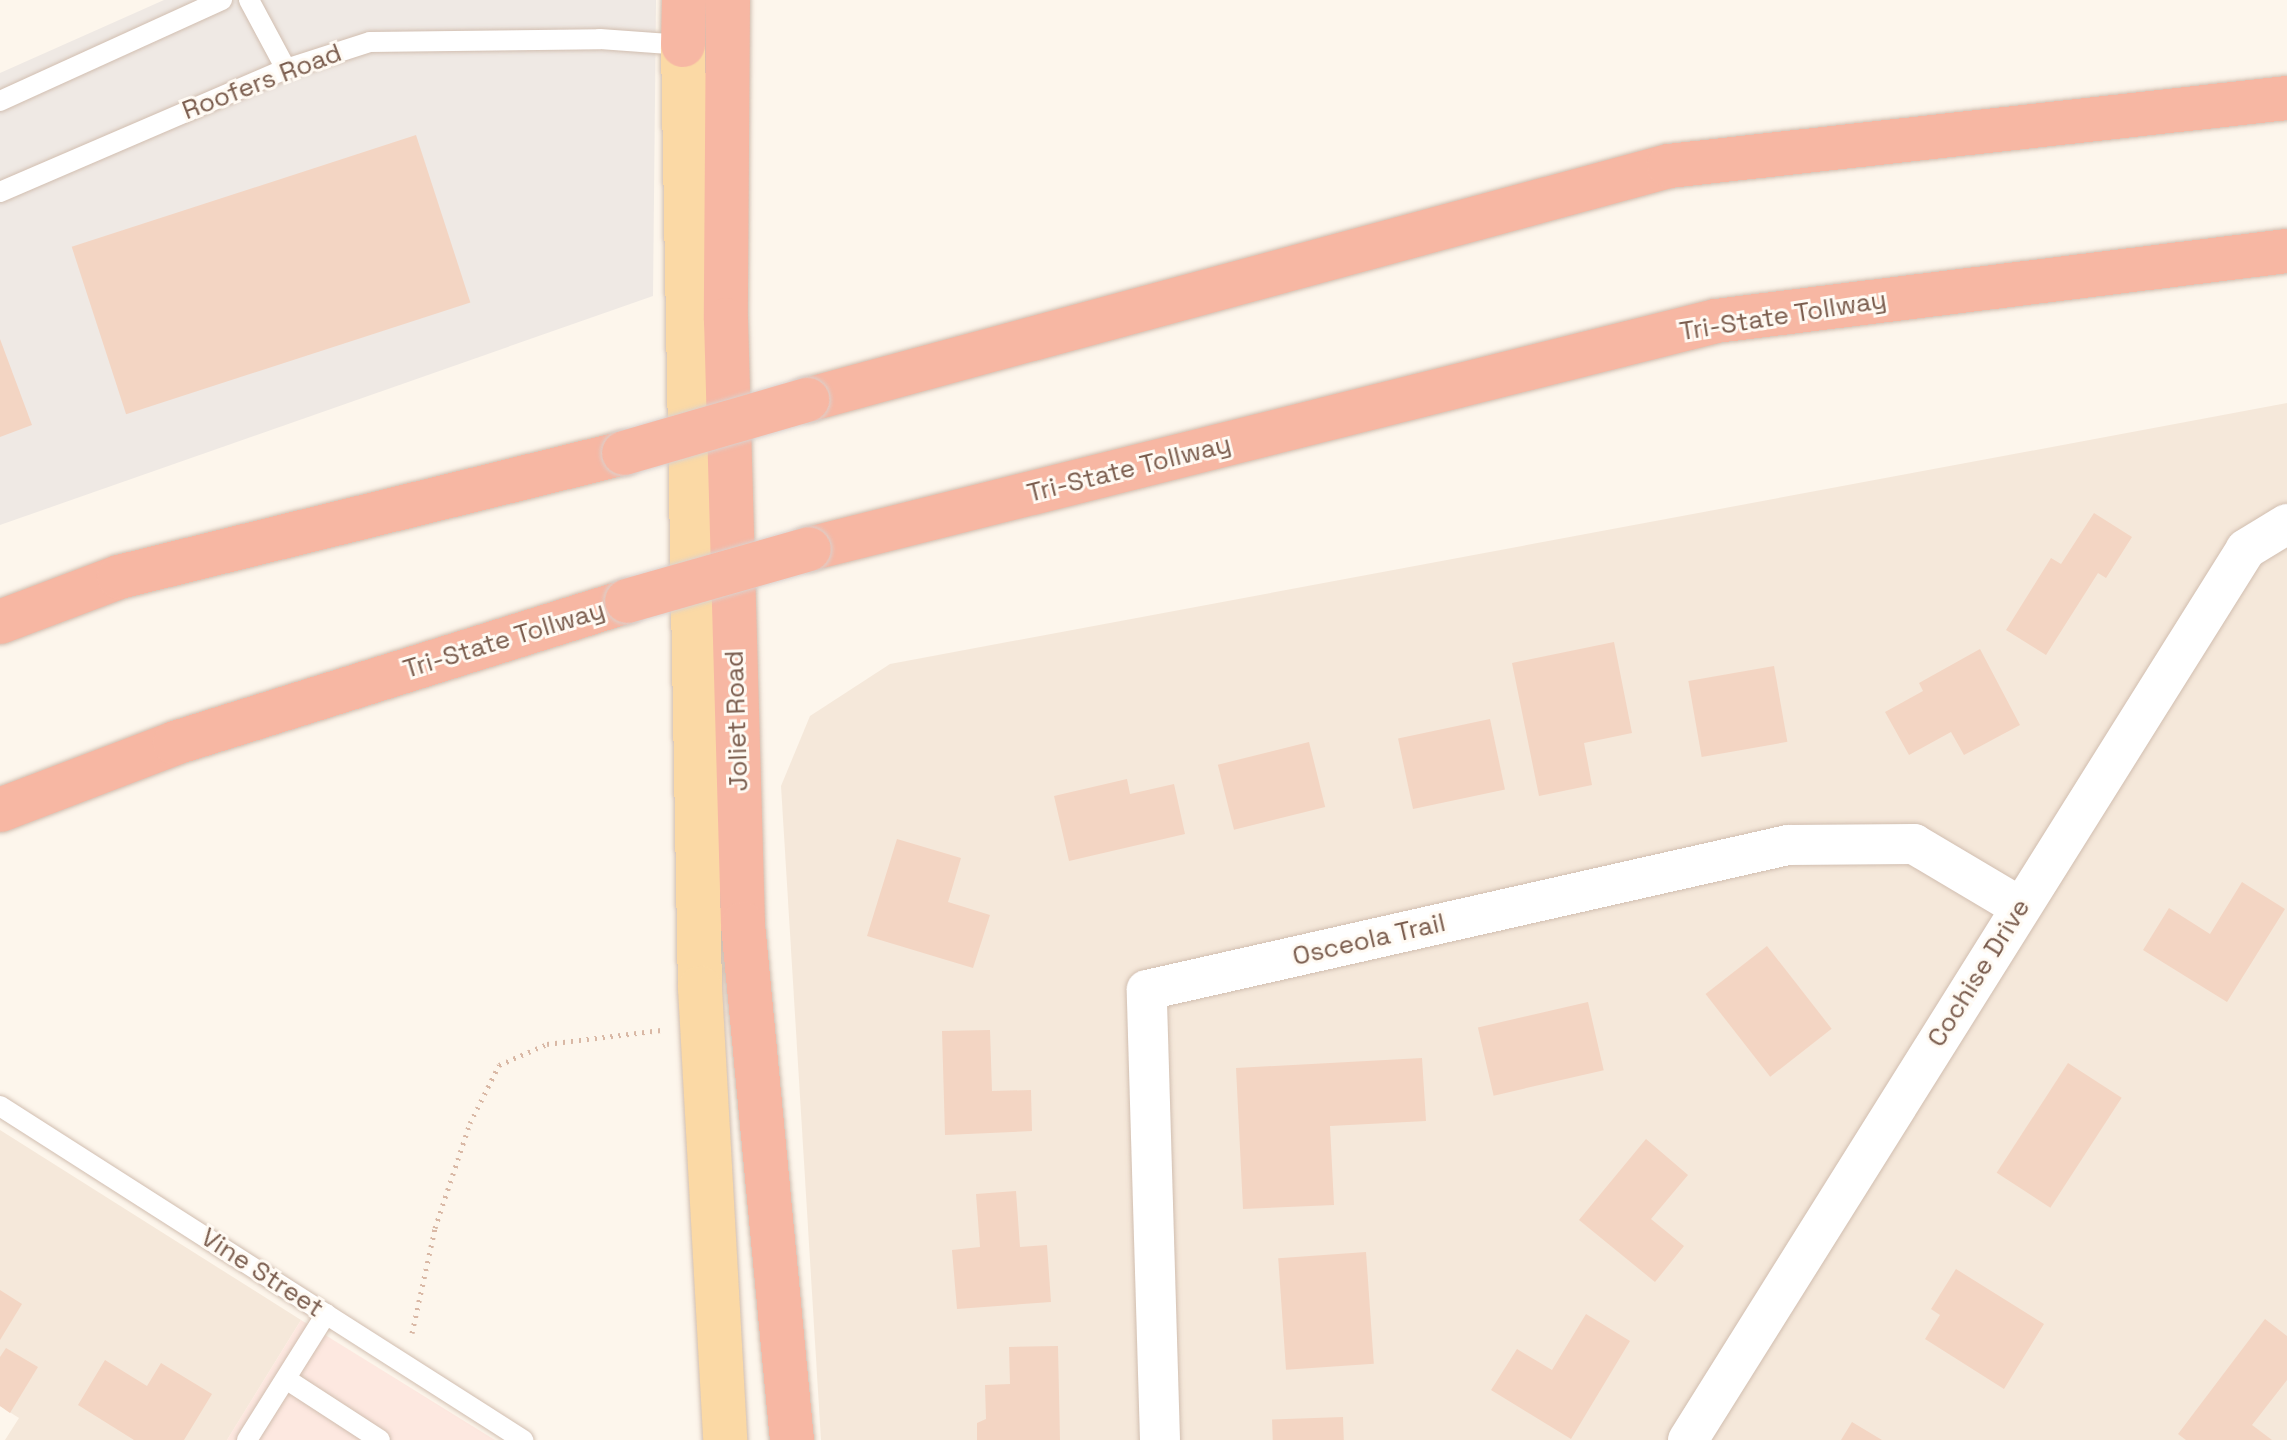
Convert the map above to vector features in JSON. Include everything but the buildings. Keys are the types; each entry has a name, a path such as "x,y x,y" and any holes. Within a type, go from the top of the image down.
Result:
{"highway":[{"name":"Joliet Road","path":"683,45 684,0"},
{"name":"Joliet Road","path":"728,0 726,320 743,924 761,1158 775,1228 792,1440"},
{"path":"753,0 749,300 763,924 787,1225 775,1228"},
{"path":"0,622 119,577 624,453 807,400 1669,166 2287,98"},
{"name":"Tri-State Tollway","path":"0,810 175,743 627,601 809,549 1716,321 2287,251"}],"main road":[{"name":"Joliet Road","path":"683,45 701,1024 725,1440"}],"street":[{"name":"Cochise Drive","path":"1688,1440 2246,549 2287,524"},
{"name":"Osceola Trail","path":"1160,1440 1147,990 1788,845 1914,844 2020,907"}],"lane":[{"path":"0,101 222,0"},
{"path":"249,0 286,69"},
{"name":"Roofers Road","path":"0,192 286,69 370,42 600,39 683,45"},
{"name":"Vine Street","path":"0,1106 523,1440"},
{"path":"247,1440 326,1314"},
{"path":"286,1379 380,1440"}],"path":[{"path":"405,1365 435,1228 470,1123 499,1065 547,1044 701,1024"}],"shaded area":[{"path":"164,0 656,0 653,296 0,525 0,73"},
{"path":"2287,403 2287,1440 821,1440 781,786 810,716 890,664"},
{"path":"0,1130 301,1320 227,1440 5,1440 19,1418 0,1406"},
{"path":"301,1320 495,1440 227,1440"}]}
